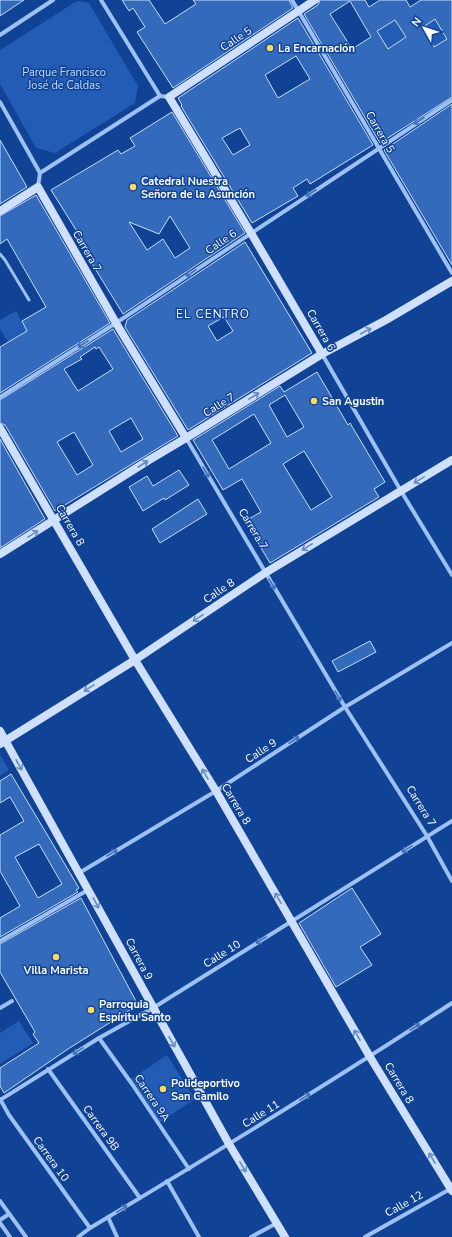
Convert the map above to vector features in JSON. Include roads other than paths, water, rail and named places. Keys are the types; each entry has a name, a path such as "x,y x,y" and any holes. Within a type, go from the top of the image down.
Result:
{"street":[{"path":"0,35 53,0"},
{"path":"40,173 164,96 101,0"},
{"name":"Carrera 5","path":"292,0 452,273"},
{"name":"Calle 5","path":"164,96 316,0"},
{"name":"Carrera 6","path":"164,96 251,233 401,491 452,575"},
{"name":"Calle 6","path":"0,397 452,100"},
{"path":"0,102 40,173 38,187 0,211"},
{"name":"Carrera 7","path":"38,187 116,322 345,707 427,836 452,881"},
{"name":"Calle 7","path":"0,554 149,460 322,354 386,320 452,280"},
{"name":"Carrera 8","path":"0,428 135,660 216,791 370,1057 452,1189"},
{"name":"Calle 8","path":"3,742 135,660 265,572 452,460"},
{"name":"Calle 9","path":"79,873 216,791 345,707 452,643"},
{"name":"Carrera 9","path":"0,732 3,742 89,890 229,1144 285,1237"},
{"name":"Calle 10","path":"0,1099 98,1038 153,1008 452,821"},
{"path":"0,941 89,890"},
{"path":"0,1008 12,1001"},
{"name":"Calle 11","path":"78,1237 90,1228 189,1169 370,1057 452,1003"},
{"name":"Carrera 9A","path":"98,1038 132,1084 189,1169"},
{"name":"Carrera 9B","path":"48,1069 140,1198"},
{"name":"Carrera 10","path":"0,1099 9,1115 90,1228"},
{"path":"167,1181 199,1237"},
{"name":"Calle 12","path":"365,1237 452,1189"},
{"path":"0,1201 26,1237"},
{"path":"9,1214 0,1222 10,1237"},
{"path":"108,1217 118,1237"},
{"path":"251,1237 277,1223"},
{"path":"373,1232 376,1237"}],"lane":[{"path":"0,254 30,300"}],"place":[{"name":"La Encarnación","path":"270,48"},
{"name":"Catedral Nuestra Señora de la Asunción","path":"133,187"},
{"name":"San Agustin","path":"314,401"},
{"name":"Villa Marista","path":"56,957"},
{"name":"Parroquia Espíritu Santo","path":"91,1010"},
{"name":"Polideportivo San Camilo","path":"163,1089"}],"district":[{"name":"EL CENTRO","path":"213,314"}],"park label":[{"name":"Parque Francisco José de Caldas","path":"64,78"}]}
